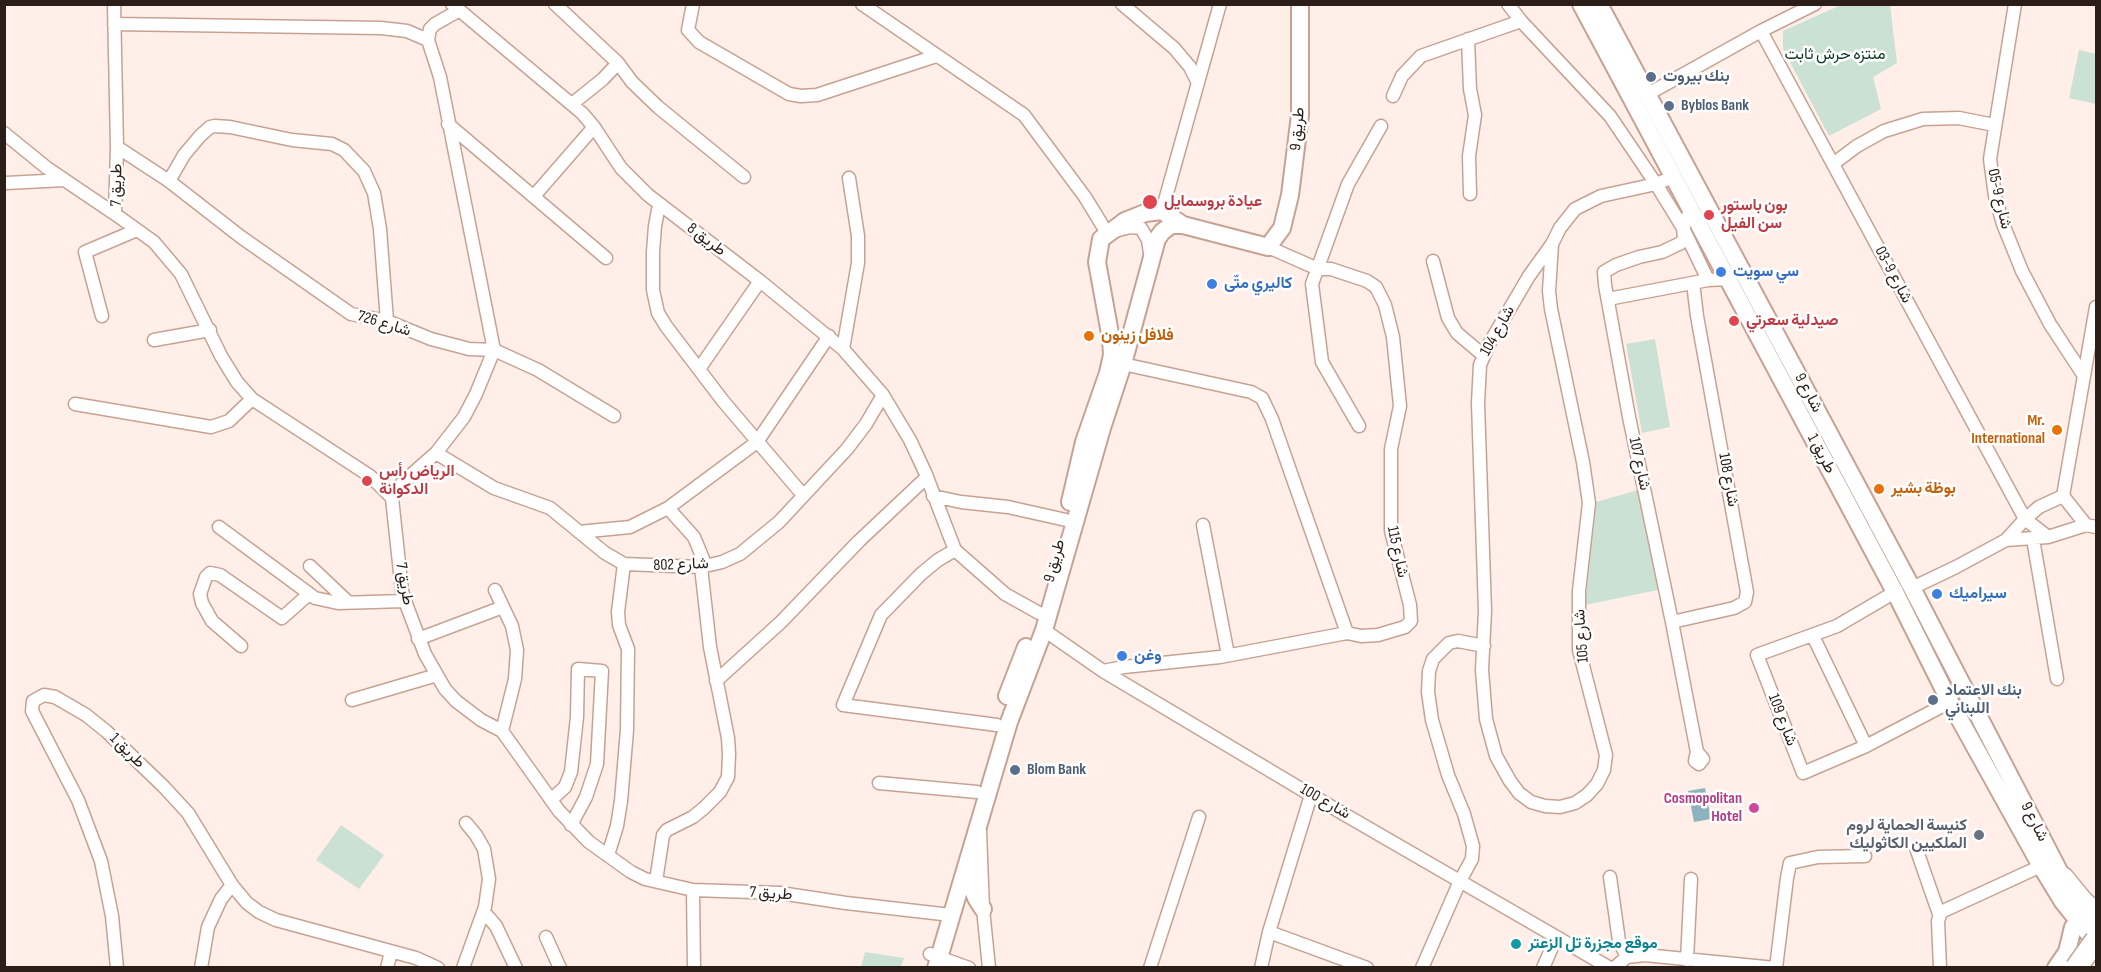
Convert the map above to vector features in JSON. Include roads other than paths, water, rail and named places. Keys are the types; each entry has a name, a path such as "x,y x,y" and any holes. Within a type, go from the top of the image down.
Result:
{"highway":[{"path":"2063,878 2088,907 2097,910"},
{"path":"2076,968 2097,942"}],"main road":[{"name":"طريق 9","path":"1268,247 1282,228 1296,150 1301,95 1300,4"},
{"name":"طريق 1","path":"1581,4 1895,592 1950,702 2063,902"},
{"name":"شارع 9","path":"1599,4 1912,588 2071,894 2097,923"},
{"path":"1107,233 1134,216 1162,211 1184,225 1268,247"},
{"name":"9 طريق","path":"946,915 972,846 1009,722 1044,630 1102,428 1123,364 1153,249 1162,232 1171,225 1184,225"},
{"name":"9 طريق","path":"933,962 977,792 1016,671 1040,613 1066,520 1084,442 1110,364 1111,339 1097,262 1099,246 1107,233"},
{"path":"972,846 973,890 975,898 983,909"},
{"path":"2063,902 2082,950 2086,968"},
{"path":"2063,902 2097,942"},
{"path":"2056,968 2067,952 2073,927"}],"street":[{"name":"7 طريق","path":"114,4 117,147 115,214 154,242 181,274 221,356 237,382 252,399 370,476 392,498 405,601 418,639 436,675 456,702 481,720 502,731 571,825 589,842 631,872 656,882 693,890 780,893 946,915"},
{"path":"555,4 618,63 632,82 671,119 744,177"},
{"path":"693,4 688,30 699,42 789,94 817,95 936,56"},
{"path":"862,4 1024,115 1084,197 1107,233 1130,227 1141,228 1148,240 1150,264"},
{"path":"1122,4 1174,48 1190,67 1198,83"},
{"path":"1162,211 1220,4"},
{"path":"1509,4 1521,21 1610,116 1683,228 1708,280"},
{"path":"1648,94 1761,31 1815,4"},
{"name":"شارع 9-05","path":"2015,4 1990,159 1995,196 2003,224 2022,271 2050,324 2084,376"},
{"path":"392,498 403,482 436,453 464,417 494,350 440,77 428,40 430,29 455,8"},
{"name":"طريق 8","path":"455,8 572,104 594,127 621,168 659,205 760,281 843,349 883,395 910,440 955,550 1005,594 1040,613"},
{"path":"1394,96 1402,76 1421,56 1521,21"},
{"path":"114,24 388,28 407,31 428,40"},
{"name":"شارع 9-03","path":"1761,31 2025,519"},
{"path":"1468,39 1470,89 1475,115 1469,156 1470,194"},
{"path":"572,104 603,79 618,63"},
{"path":"1833,164 1884,130 1923,119 1959,118 1994,125"},
{"path":"448,124 606,258"},
{"path":"169,181 184,154 200,136 210,127 215,126 292,140 332,144 345,150 364,171 374,193 380,229 387,321"},
{"path":"1359,426 1322,362 1312,284 1348,184 1381,126"},
{"path":"534,196 594,127"},
{"path":"4,134 115,214"},
{"name":"شارع 726","path":"117,147 169,181 241,237 351,314 387,321 431,339 469,349 494,350 538,370 614,416"},
{"name":"شارع 104","path":"1484,646 1484,553 1478,403 1480,365 1483,355 1528,276 1552,244 1568,217 1584,204 1601,196 1656,184 1673,177"},
{"path":"843,349 858,263 858,236 849,178"},
{"path":"6,183 65,180"},
{"path":"659,205 653,252 655,302 666,326 757,442 803,495"},
{"name":"شارع 107","path":"1689,206 1689,213 1683,228 1684,238 1678,244 1662,252 1616,265 1604,272 1636,452 1697,752"},
{"path":"1683,228 1694,231 1708,241"},
{"path":"102,316 86,252 137,230"},
{"name":"شارع 105","path":"1484,646 1482,670 1486,720 1496,756 1510,781 1519,793 1531,802 1560,807 1575,803 1597,784 1604,770 1606,755 1580,650 1579,591 1589,496 1551,309 1549,291 1552,244"},
{"name":"شارع 115","path":"1103,671 1228,655 1347,633 1361,636 1378,635 1405,627 1411,621 1410,605 1395,548 1390,516 1391,449 1399,420 1399,388 1391,329 1385,305 1376,287 1367,281 1332,269 1318,269 1268,247"},
{"path":"1432,261 1448,318 1457,333 1483,355"},
{"path":"1608,299 1708,280 1729,279"},
{"path":"699,369 760,281"},
{"name":"شارع 108","path":"1672,622 1734,608 1745,602 1748,592 1696,316 1693,283"},
{"path":"2063,496 2097,307"},
{"path":"154,340 210,330"},
{"path":"579,532 630,527 668,508 757,442 829,336"},
{"path":"1123,364 1251,392 1262,398 1272,419 1347,633"},
{"name":"شارع 802","path":"436,453 494,488 550,508 605,553 624,564 704,567 750,548 779,522 847,449 866,424 883,395"},
{"path":"75,404 211,427 229,422 252,399"},
{"path":"716,681 781,622 859,541 927,477"},
{"path":"933,496 961,502 1008,507 1066,520"},
{"path":"2006,540 2048,537 2091,526 2063,496"},
{"path":"1912,588 2006,540 2039,507 2063,496"},
{"path":"656,882 663,836 667,830 693,817 720,792 728,777 729,754 708,632 704,567 694,537 668,508"},
{"path":"2025,519 2048,537"},
{"path":"1203,525 1228,655"},
{"path":"219,527 309,594 323,601 405,601"},
{"path":"2033,539 2057,679"},
{"path":"955,550 921,574 881,615 843,705 997,725"},
{"path":"608,855 617,826 621,801 627,730 628,649 619,625 618,612 624,564"},
{"path":"310,566 348,602"},
{"path":"241,646 212,621 202,603 200,594 206,577 210,573 220,574 282,618 309,594"},
{"path":"495,590 513,626 517,650 514,679 502,731"},
{"name":"شارع 109","path":"1895,592 1837,626 1757,655 1803,773 1866,746 1950,702"},
{"path":"418,639 503,607"},
{"name":"شارع 100","path":"1044,630 1103,671 1311,795 1556,938 1612,968"},
{"path":"1813,636 1866,746"},
{"path":"1422,968 1472,859 1473,846 1464,814 1448,775 1432,720 1428,692 1429,671 1433,659 1449,643 1458,640 1484,646"},
{"path":"551,800 565,787 571,772 577,717 578,669 602,671 597,764 586,797 571,825"},
{"path":"351,700 436,675"},
{"name":"طريق 1","path":"117,968 112,916 101,861 78,800 35,718 32,706 33,701 38,697 49,695 55,697 86,715 106,731 188,813 232,885 259,912 276,920 416,958 438,968"},
{"path":"879,783 977,792"},
{"path":"1261,968 1269,932 1311,795"},
{"path":"1150,968 1199,817"},
{"path":"980,818 983,909 989,968"},
{"path":"463,968 484,912 489,879 484,849 466,823"},
{"path":"1916,848 1939,914 1940,968"},
{"path":"1612,968 1627,957 1645,955 1776,968 1790,863 1818,857 1864,856"},
{"path":"1939,914 2041,866"},
{"path":"1610,877 1619,941 1627,957"},
{"path":"1687,960 1691,879"},
{"path":"201,968 207,927 221,899 232,885"},
{"path":"693,890 694,968"},
{"path":"484,912 496,926 516,968"},
{"path":"1269,932 1367,968"},
{"path":"546,937 560,968"},
{"path":"1543,968 1556,938"},
{"path":"387,968 391,952"},
{"path":"933,962 969,968"}],"water":[{"path":"1705,788 1711,819 1694,822 1688,791"}],"place":[{"name":"بنك بيروت","path":"1651,77"},
{"name":"Byblos Bank","path":"1669,106"},
{"name":"عيادة بروسمايل","path":"1150,202"},
{"name":"بون باستور سن الفيل","path":"1709,215"},
{"name":"سي سويت","path":"1721,272"},
{"name":"كاليري متّى","path":"1212,284"},
{"name":"صيدلية سعرتي","path":"1734,321"},
{"name":"فلافل زينون","path":"1089,336"},
{"name":"Mr. International","path":"2057,430"},
{"name":"الرياض رأس الدكوانة","path":"367,481"},
{"name":"بوظة بشير","path":"1879,489"},
{"name":"سيراميك","path":"1937,594"},
{"name":"وغن","path":"1122,656"},
{"name":"بنك الاعتماد اللبناني","path":"1933,700"},
{"name":"Blom Bank","path":"1015,770"},
{"name":"Cosmopolitan Hotel","path":"1754,808"},
{"name":"كنيسة الحماية لروم الملكيين الكاثوليك","path":"1979,835"},
{"name":"موقع مجزرة تل الزعتر","path":"1516,944"}],"park label":[{"name":"منتزه حرش ثابت","path":"1835,55"}]}
